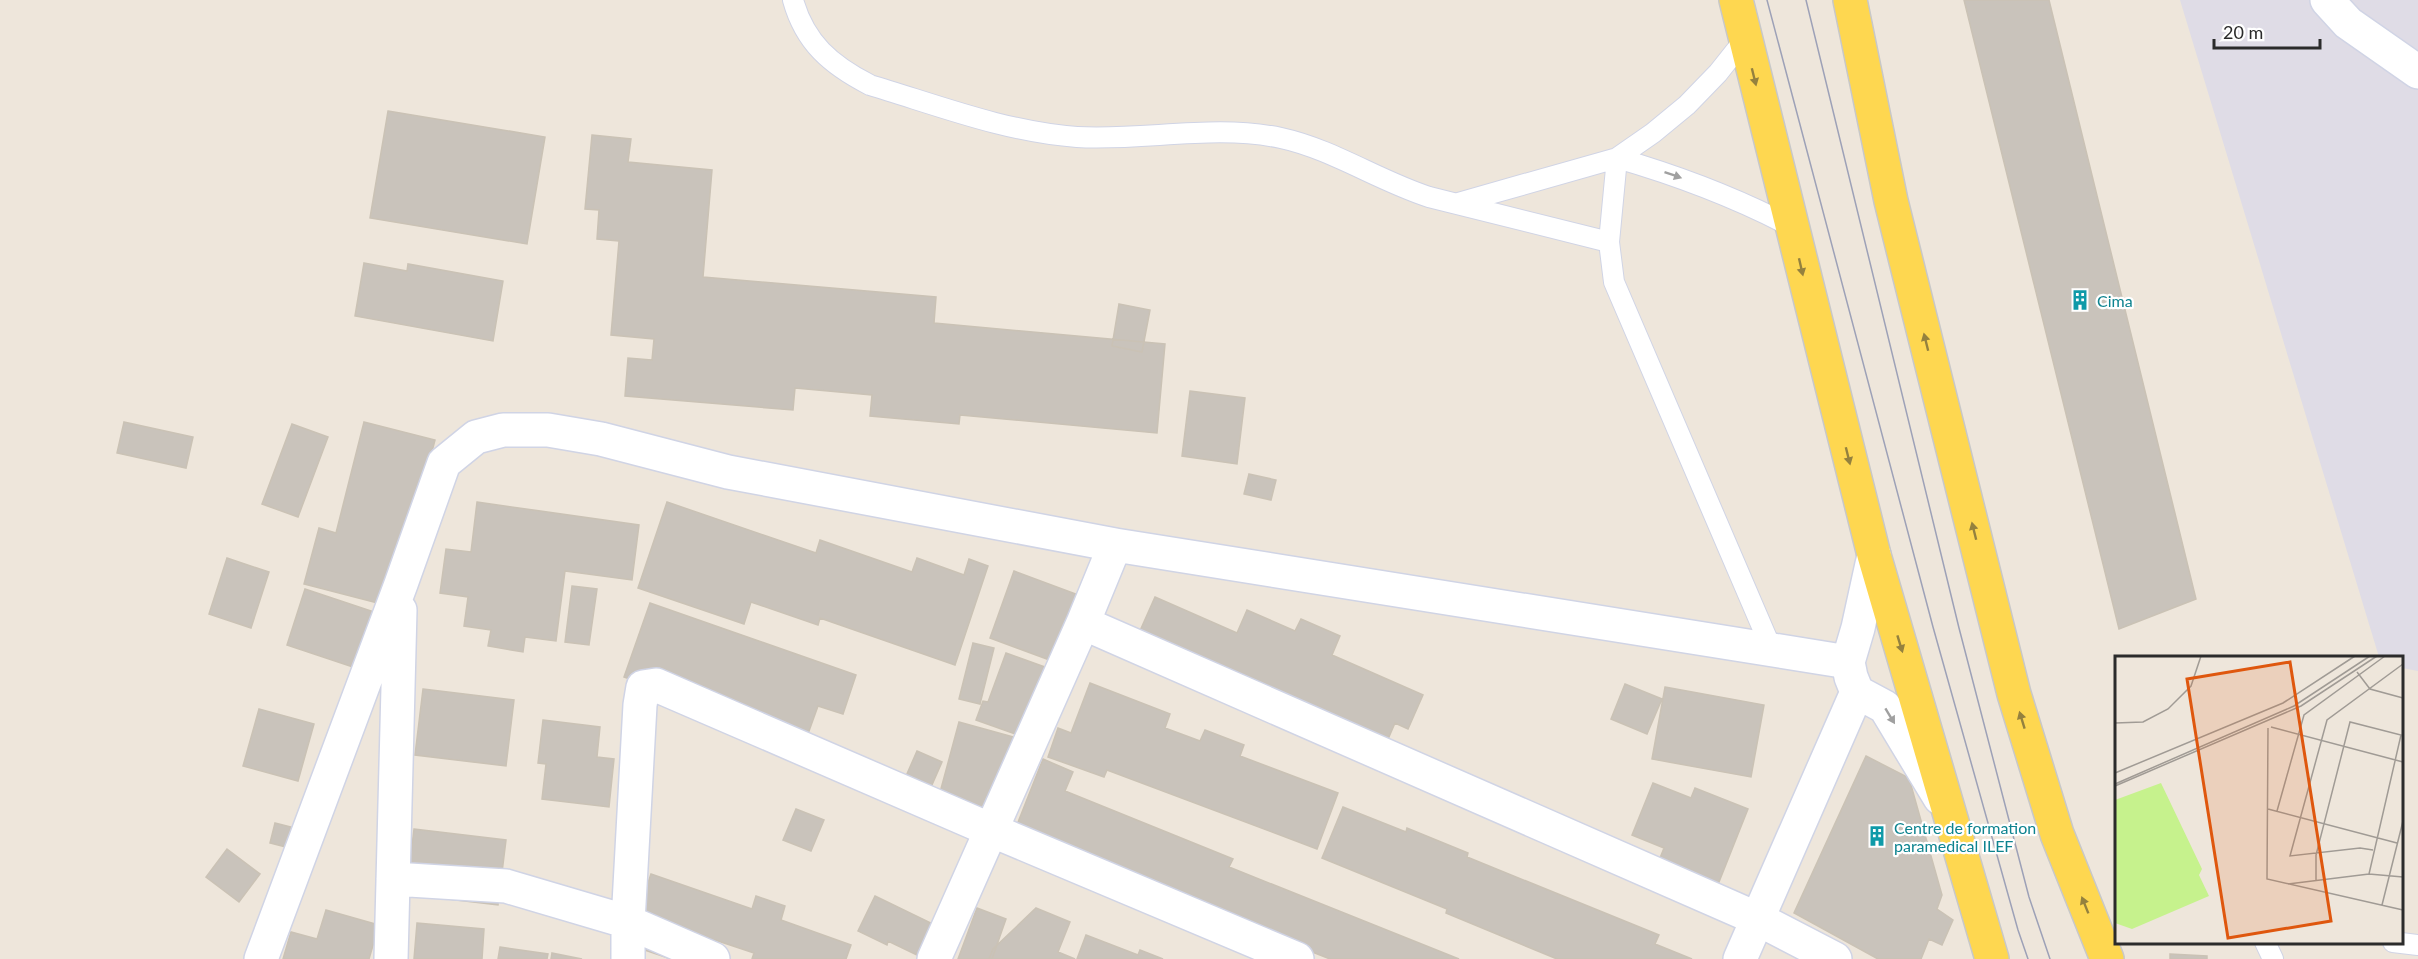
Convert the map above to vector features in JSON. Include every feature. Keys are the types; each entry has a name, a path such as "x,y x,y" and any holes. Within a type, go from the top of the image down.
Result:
{"main road":[{"path":"1736,0 1874,555 1992,959"},
{"path":"1850,0 1891,201 2014,694 2056,834 2108,947"}],"street":[{"path":"2327,0 2348,23 2418,72"},
{"path":"261,959 444,463 476,437 503,430 548,430 601,439 728,472 1115,545 1772,650 1852,677 1885,707 1951,816"},
{"path":"934,959 1083,623 1115,545"},
{"path":"1740,959 1758,919 1852,677 1858,628 1874,555"},
{"path":"391,959 401,584"},
{"path":"1083,623 1758,919 1835,959"},
{"path":"628,959 640,705 643,687 656,685 991,831 1297,959"},
{"path":"393,879 506,886 628,922 713,959"}],"lane":[{"path":"793,0 799,20 817,47 828,59 848,74 870,85 1009,126 1053,134 1106,138 1221,133 1282,138 1310,147 1403,189 1609,242"},
{"path":"1455,204 1617,158 1687,105 1718,73 1745,39"},
{"path":"1617,158 1708,187 1751,205 1792,227"},
{"path":"1617,158 1609,242 1614,282 1772,650"},
{"path":"2403,943 2418,945"},
{"path":"2266,944 2273,959"}],"shaded area":[{"path":"2180,0 2418,0 2418,671 2403,668 2403,656 2379,656"}],"building":[{"name":"Cima","path":"1964,0 2049,0 2196,599 2119,629"},
{"path":"388,111 545,137 527,244 370,218"},
{"path":"592,135 631,139 628,162 712,170 703,277 936,297 934,323 1165,344 1157,433 960,415 959,424 870,416 872,395 795,388 793,410 625,396 628,358 652,360 654,339 611,335 619,241 597,239 599,210 585,209"},
{"path":"364,263 407,271 408,264 503,281 493,341 355,316"},
{"path":"1119,304 1150,310 1142,352 1112,346"},
{"path":"1190,391 1245,398 1237,464 1182,456"},
{"path":"124,422 193,437 186,468 117,453"},
{"path":"364,422 435,440 424,482 401,609 304,584 319,528 336,533"},
{"path":"292,424 328,437 298,517 262,504"},
{"path":"1249,474 1276,480 1271,500 1244,494"},
{"path":"477,502 639,525 632,580 565,571 556,641 525,637 523,652 488,646 491,630 464,626 468,597 440,593 446,549 471,552"},
{"path":"667,502 816,553 820,540 912,572 917,558 964,575 969,559 988,566 955,665 820,618 818,625 751,602 744,624 638,588"},
{"path":"227,558 269,572 251,628 209,614"},
{"path":"1014,571 1081,596 1063,665 990,638"},
{"path":"572,586 597,589 589,645 565,642"},
{"path":"305,589 380,614 362,670 287,645"},
{"path":"1155,597 1237,633 1247,610 1295,631 1301,619 1340,636 1332,655 1423,695 1408,729 1395,723 1382,753 1135,642"},
{"path":"650,603 856,675 843,714 818,706 804,745 771,728 624,677"},
{"path":"973,643 994,648 980,704 959,699"},
{"path":"1006,653 1067,675 1035,741 976,720 983,701 988,702"},
{"path":"1090,683 1170,714 1165,728 1200,741 1205,730 1244,745 1240,756 1338,793 1317,849 1107,770 1104,777 1048,757 1058,728 1071,733"},
{"path":"1625,684 1662,699 1647,734 1611,719"},
{"path":"1665,687 1764,705 1751,777 1652,759"},
{"path":"423,689 514,700 506,766 415,755"},
{"path":"259,709 314,724 298,781 243,766"},
{"path":"543,720 600,727 597,757 614,759 609,807 542,799 546,764 538,763"},
{"path":"959,722 1028,741 985,824 935,811"},
{"path":"917,751 942,762 924,803 899,792"},
{"name":"Centre de formation paramedical ILEF","path":"1866,756 1909,778 1942,895 1937,909 1953,920 1942,945 1929,939 1921,959 1878,959 1794,913"},
{"path":"1043,759 1073,772 1065,791 1233,859 1229,867 1459,959 1330,959 1013,835"},
{"path":"1653,783 1691,798 1695,788 1748,809 1715,892 1656,868 1664,848 1632,835"},
{"path":"1343,807 1406,832 1407,828 1468,853 1467,857 1659,935 1655,944 1692,959 1557,959 1446,913 1447,909 1322,858"},
{"path":"796,809 824,820 811,851 783,840"},
{"path":"275,823 291,827 286,847 270,843"},
{"path":"414,829 506,840 498,905 406,894"},
{"path":"227,849 260,874 239,902 206,877"},
{"path":"651,874 752,909 756,896 785,906 781,920 851,945 846,959 752,959 754,953 715,940 708,959 671,959 627,944"},
{"path":"875,896 935,925 919,956 888,941 887,945 858,931"},
{"path":"977,908 1006,919 992,959 958,959"},
{"path":"1036,908 1070,922 1058,952 1075,959 989,959 993,949"},
{"path":"326,910 379,925 369,959 283,959 291,932 317,939"},
{"path":"417,923 484,929 482,959 414,959"},
{"path":"1086,935 1138,955 1140,950 1163,959 1077,959"},
{"path":"500,947 548,954 547,959 498,959"},
{"path":"552,953 582,959 551,959"},
{"path":"2170,954 2207,956 2207,959 2170,959"}],"tram line":[{"path":"1767,0 1933,627 2028,959"},
{"path":"1806,0 1959,628 2029,897 2050,959"}],"place":[{"name":"Cima","path":"2080,300"},
{"name":"Centre de formation paramedical ILEF","path":"1877,836"}]}
